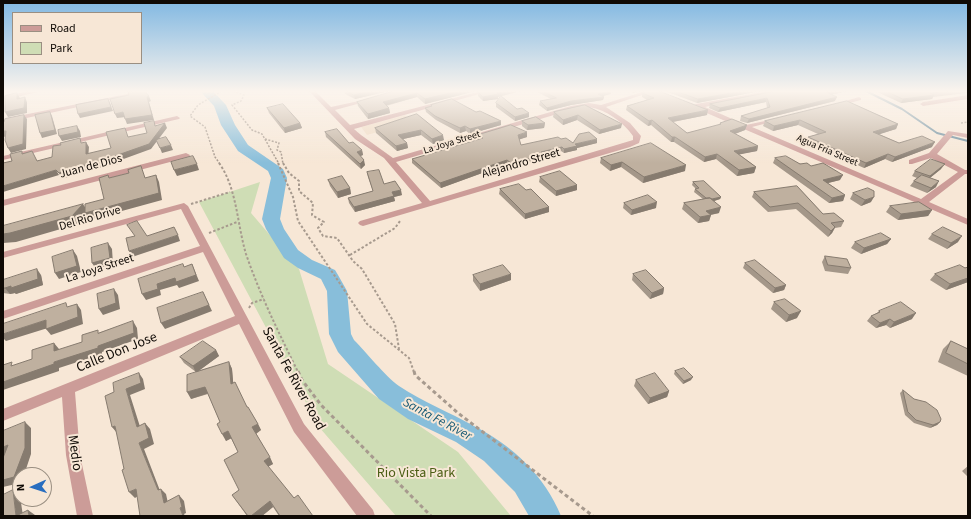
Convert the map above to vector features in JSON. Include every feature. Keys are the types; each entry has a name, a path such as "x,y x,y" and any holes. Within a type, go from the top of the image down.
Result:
{"street":[{"path":"3,121 28,115"},
{"path":"336,115 358,137 391,161 428,204"},
{"path":"349,128 397,115"},
{"name":"La Joya Street","path":"391,161 544,115"},
{"name":"Alejandro Street","path":"363,223 627,145 636,141 637,136 628,124 614,115"},
{"name":"Agua Fria Street","path":"717,115 968,222"},
{"path":"746,127 786,116"},
{"path":"3,158 177,118"},
{"path":"912,162 932,155 949,135 968,136"},
{"name":"Juan de Dios","path":"3,203 186,155"},
{"path":"923,202 966,172 932,155"},
{"name":"Santa Fe River Road","path":"184,206 299,428 367,516"},
{"name":"Del Rio Drive","path":"3,255 184,206"},
{"name":"La Joya Street","path":"3,315 205,248"},
{"name":"Calle Don Jose","path":"3,415 242,318"},
{"name":"Medio","path":"68,389 73,455 85,516"}],"path":[{"path":"191,115 205,127 215,157 227,174 237,222 246,253 264,299 302,380 320,405 431,516"},
{"path":"240,115 252,130 262,134 274,153 293,197 298,221 367,324 409,358 415,375 458,413 593,516"},
{"path":"961,123 968,122"},
{"path":"265,139 279,143 277,150 281,152 280,158 293,178 299,181 299,191 313,203 312,216 324,222 318,228 323,236 337,238 362,268 395,324 399,350"},
{"path":"184,206 230,192"},
{"path":"350,255 395,228 408,210"},
{"path":"205,248 209,232 237,222"},
{"path":"242,318 252,303 264,299"}],"shaded area":[{"path":"404,115 412,122 367,135 361,127"}],"green space":[{"name":"Rio Vista Park","path":"260,182 251,213 299,269 328,364 458,452 511,516 396,516 319,427 199,202"}],"building":[{"path":"24,115 23,144 8,148 5,140 6,131 3,131 3,122 5,119"},
{"path":"35,115 51,115 55,130 40,133"},
{"path":"124,115 151,115 125,119"},
{"path":"273,115 293,115 300,123 284,128"},
{"path":"413,115 419,115 443,135 432,139 421,130 398,135 407,143 396,146 375,128"},
{"path":"434,115 489,115 501,121 470,129 465,126 460,128"},
{"path":"558,115 577,115 563,120"},
{"path":"578,115 605,115 622,124 600,130"},
{"path":"641,115 682,115 668,118 687,133 721,124 720,123 732,119 747,125 730,131 758,146 734,151 756,167 739,170 717,154 705,157 675,137 672,137 652,120 649,121"},
{"path":"744,115 764,115 749,119 741,116"},
{"path":"789,115 879,115 898,124 873,132 899,143 922,136 935,142 895,157 888,154 866,163 808,137 826,132 800,120 774,126 765,121"},
{"path":"536,117 545,123 528,125 522,121"},
{"path":"154,121 155,126 165,123 149,144 115,156 116,159 81,166 59,173 56,170 3,186 3,163 12,161 10,154 22,151 22,154 32,151 37,161 52,157 53,146 61,145 60,143 80,138 81,143 86,142 86,154 111,148 106,132 125,128 128,137 147,133 144,123"},
{"path":"511,125 527,132 518,135 521,145 558,137 561,139 566,138 573,143 579,134 589,132 597,139 575,144 577,146 564,149 562,147 541,152 544,155 511,163 507,160 440,183 412,159 483,138 478,135"},
{"path":"77,126 78,132 59,136 58,130"},
{"path":"337,129 349,143 353,142 362,150 357,152 364,160 360,164 325,132"},
{"path":"166,137 171,145 160,148 156,140"},
{"path":"651,143 686,165 644,177 622,162 611,165 601,158"},
{"path":"193,156 197,164 174,170 171,162"},
{"path":"786,156 800,164 807,163 811,166 823,163 843,175 823,180 845,195 832,198 775,158"},
{"path":"931,159 945,164 930,176 915,171"},
{"path":"141,166 145,178 156,175 159,193 85,213 85,204 104,199 99,178 108,175 109,178 129,173 128,170"},
{"path":"379,170 384,184 395,181 401,190 392,192 394,196 354,207 348,198 373,191 367,172"},
{"path":"560,171 577,185 556,191 540,177"},
{"path":"922,175 939,181 931,188 914,181"},
{"path":"342,176 350,188 337,192 328,180"},
{"path":"704,181 721,197 712,199 706,198 695,189 699,188 693,182"},
{"path":"519,184 526,190 531,189 549,207 525,214 500,189"},
{"path":"797,186 823,214 834,213 844,221 831,223 835,227 831,231 798,203 770,207 754,192"},
{"path":"868,188 874,191 874,197 865,200 853,193"},
{"path":"648,195 657,202 632,210 624,203"},
{"path":"710,198 721,207 706,211 711,215 700,217 684,203"},
{"path":"919,202 932,210 901,214 890,206"},
{"path":"83,204 72,216 3,234 3,226"},
{"path":"137,221 147,236 174,227 178,235 129,251 126,238 135,236 127,225"},
{"path":"943,227 962,236 951,243 932,234"},
{"path":"881,233 891,239 864,248 855,242"},
{"path":"108,243 110,258 92,263 91,248"},
{"path":"73,250 77,266 55,273 52,257"},
{"path":"825,256 847,259 851,268 828,265"},
{"path":"755,260 786,285 775,288 745,263"},
{"path":"183,264 184,267 192,264 196,275 176,282 175,278 157,284 158,289 142,294 138,279"},
{"path":"503,265 511,274 480,284 473,275"},
{"path":"960,265 965,268 968,267 968,278 950,284 935,274"},
{"path":"37,269 38,279 11,288 11,286 3,288 3,280"},
{"path":"646,270 664,288 652,293 633,274"},
{"path":"114,289 116,303 99,309 97,294"},
{"path":"203,292 209,305 161,323 157,308"},
{"path":"785,299 801,311 789,315 774,302"},
{"path":"901,302 916,313 894,322 890,319 880,323 871,316 880,312 879,311"},
{"path":"66,303 67,307 77,304 78,317 46,329 46,320 3,334 3,324"},
{"path":"133,321 134,333 98,346 98,348 54,362 54,364 3,382 3,365 12,362 11,366 32,359 32,350 54,343 54,351 82,342 82,335 98,330 98,333"},
{"path":"203,341 216,350 193,366 180,357"},
{"path":"951,341 968,349 968,364 946,353"},
{"path":"229,362 231,384 235,382 247,407 258,424 252,427 270,457 264,461 294,498 298,495 313,516 280,516 270,501 251,516 248,516 232,495 239,490 224,460 238,452 228,431 222,434 217,424 220,422 205,387 187,392 187,375"},
{"path":"684,368 693,377 684,381 675,371"},
{"path":"139,373 141,383 126,389 137,427 145,423 149,438 139,443 158,490 161,489 164,503 179,495 182,507 180,508 183,516 140,516 136,489 129,492 122,470 124,469 115,426 112,427 105,396 114,392 113,383"},
{"path":"655,373 669,391 650,398 636,380"},
{"path":"903,390 914,399 926,402 937,410 941,419 940,422 933,425 916,420 908,412"},
{"path":"25,422 25,448 18,467 12,467 12,478 3,480 3,458 8,445 3,447 3,431"},
{"path":"12,490 12,507 15,507 16,516 3,516 3,495"},
{"path":"28,510 29,516 16,516"}],"waterway":[{"name":"Santa Fe River","path":"224,115 228,125 243,148 275,169 279,178 271,219 275,229 291,254 305,264 328,275 337,291 340,334 346,346 388,392 417,411 465,434 494,452 525,482 546,516"},
{"path":"911,115 937,133 968,141"}]}
